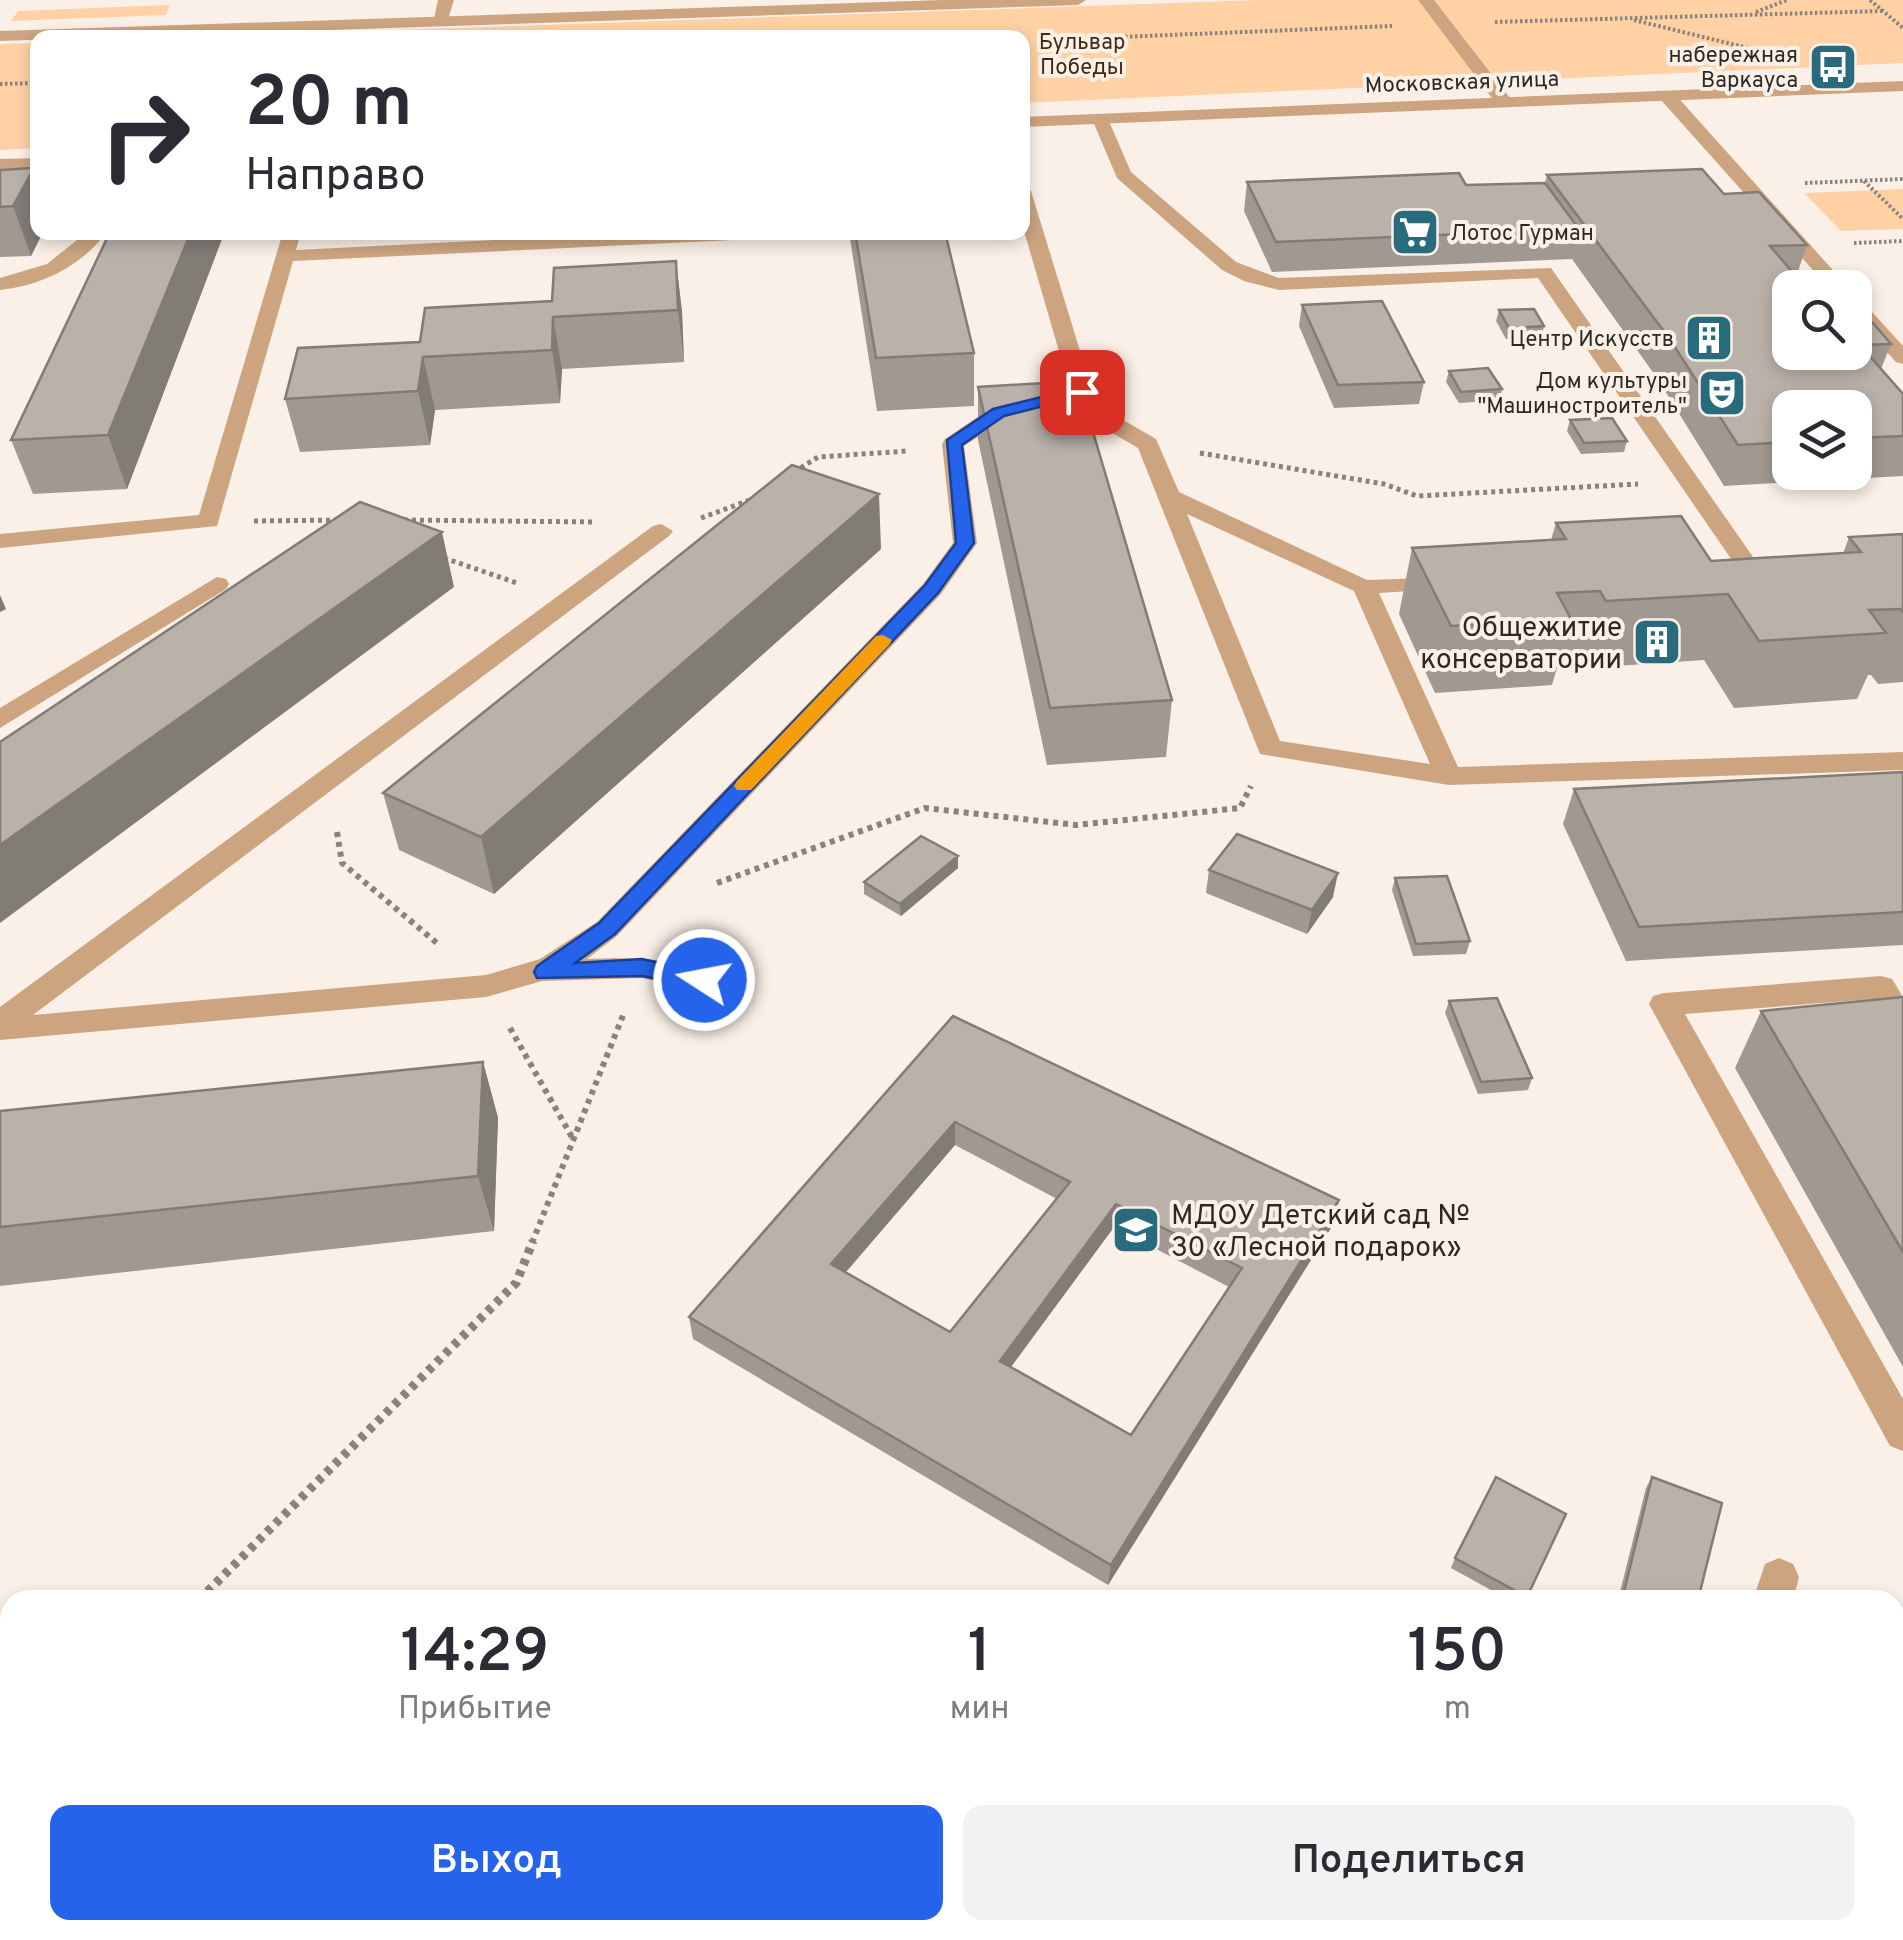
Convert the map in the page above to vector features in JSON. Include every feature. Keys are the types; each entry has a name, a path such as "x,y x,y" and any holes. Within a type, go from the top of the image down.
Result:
{"street":[{"path":"442,19 446,0"},
{"path":"156,30 1078,0"},
{"path":"1426,0 1504,102"},
{"path":"0,36 30,35"},
{"name":"Московская улица","path":"1030,122 1903,86"},
{"path":"1667,96 1824,270"},
{"path":"1100,119 1123,174 1230,266 1251,278 1279,284 1544,272 1686,481 1756,563 1708,566"},
{"path":"0,164 30,162"},
{"path":"1030,218 1082,392 1110,422 1148,444 1268,748 1449,776 1903,762"},
{"path":"0,284 29,282 92,240"},
{"path":"0,540 208,521 290,240"},
{"path":"285,256 613,240"},
{"path":"1872,323 1903,358"},
{"path":"545,972 607,929 932,589 965,543 953,444 999,413 1082,392"},
{"path":"1170,497 1364,587 1460,581"},
{"path":"0,1026 661,531"},
{"path":"0,720 217,584"},
{"path":"1364,587 1449,776"},
{"path":"0,1026 486,986 545,972 642,968 704,980"},
{"path":"1903,1022 1892,986 1664,1004 1903,1434"}],"path":[{"path":"1750,15 1787,0"},
{"path":"1870,0 1903,28"},
{"path":"1625,18 1760,51"},
{"path":"0,84 30,83"},
{"path":"1748,186 1903,179"},
{"path":"1864,180 1903,218"},
{"path":"789,475 818,457 883,455 953,444"},
{"path":"1148,444 1384,484 1417,496 1686,481"},
{"path":"404,520 578,520 661,531 746,503 760,494"},
{"path":"208,521 345,523"},
{"path":"429,552 514,582 548,600 539,622"},
{"path":"725,871 711,886 925,808 1076,824 1240,808 1268,748"},
{"path":"336,824 342,863 486,986 573,1140"},
{"path":"210,1590 516,1284 642,968"}],"green space":[{"name":"Бульвар Победы","path":"1259,0 1903,0 1903,63 1030,103 1030,30 400,30"},
{"path":"170,5 166,15 11,21 18,11"},
{"path":"30,43 30,148 0,150 0,44"},
{"path":"1903,189 1903,229 1841,231 1804,193"}],"building":[{"path":"30,168 13,206 0,207 0,170"},
{"path":"1702,169 1724,194 1759,192 1807,245 1770,246 1791,270 1772,270 1772,370 1872,370 1872,359 1903,394 1903,436 1872,437 1872,390 1772,390 1772,443 1738,445 1669,338 1547,175"},
{"path":"1459,173 1466,185 1545,183 1579,229 1276,242 1247,182"},
{"path":"106,240 188,240 108,435 11,440"},
{"path":"856,240 947,240 974,353 876,358"},
{"path":"676,261 678,310 553,317 552,350 423,357 418,391 285,399 298,348 420,342 425,308 552,301 554,268"},
{"path":"1382,301 1424,382 1338,385 1302,305"},
{"path":"1534,309 1544,326 1509,328 1499,310"},
{"path":"1872,323 1873,323 1891,344 1872,345"},
{"path":"1488,368 1502,389 1461,392 1449,371"},
{"path":"1078,381 1172,700 1050,708 978,387"},
{"path":"1612,418 1627,441 1584,443 1570,420"},
{"path":"792,465 879,494 481,837 383,793"},
{"path":"360,502 442,532 0,845 0,742"},
{"path":"1681,516 1711,561 1861,552 1849,537 1903,534 1903,612 1869,610 1886,633 1759,641 1728,594 1606,601 1600,591 1557,593 1571,619 1451,626 1412,548 1566,539 1556,523"},
{"path":"1903,772 1903,912 1639,927 1574,789"},
{"path":"1237,834 1338,873 1312,910 1209,870"},
{"path":"921,836 958,856 900,904 864,882"},
{"path":"1447,876 1470,941 1416,944 1395,878"},
{"path":"1903,997 1903,1252 1761,1011"},
{"path":"1497,998 1532,1078 1481,1082 1449,1001"},
{"path":"953,1016 1339,1200 1111,1565 689,1317","holes":["955,1122 1070,1182 950,1332 831,1264","1116,1204 1242,1268 1131,1435 1000,1361"]},
{"path":"483,1062 478,1176 0,1227 0,1111"},
{"path":"1496,1477 1566,1514 1530,1590 1514,1590 1455,1558"},
{"path":"1652,1477 1722,1503 1700,1590 1624,1590"}],"slow traffic":[{"path":"744,786 883,640"}],"place":[{"name":"набережная Варкауса","path":"1833,67"},
{"name":"Лотос Гурман","path":"1415,232"},
{"name":"Центр Искусств","path":"1709,338"},
{"name":"Дом культуры \"Машиностроитель\"","path":"1722,393"},
{"name":"Общежитие консерватории","path":"1657,642"},
{"name":"МДОУ Детский сад № 30 «Лесной подарок»","path":"1136,1230"}],"route":[{"path":"704,980 642,968 545,972 607,929 932,589 965,543 953,444 999,413 1082,392"}]}
